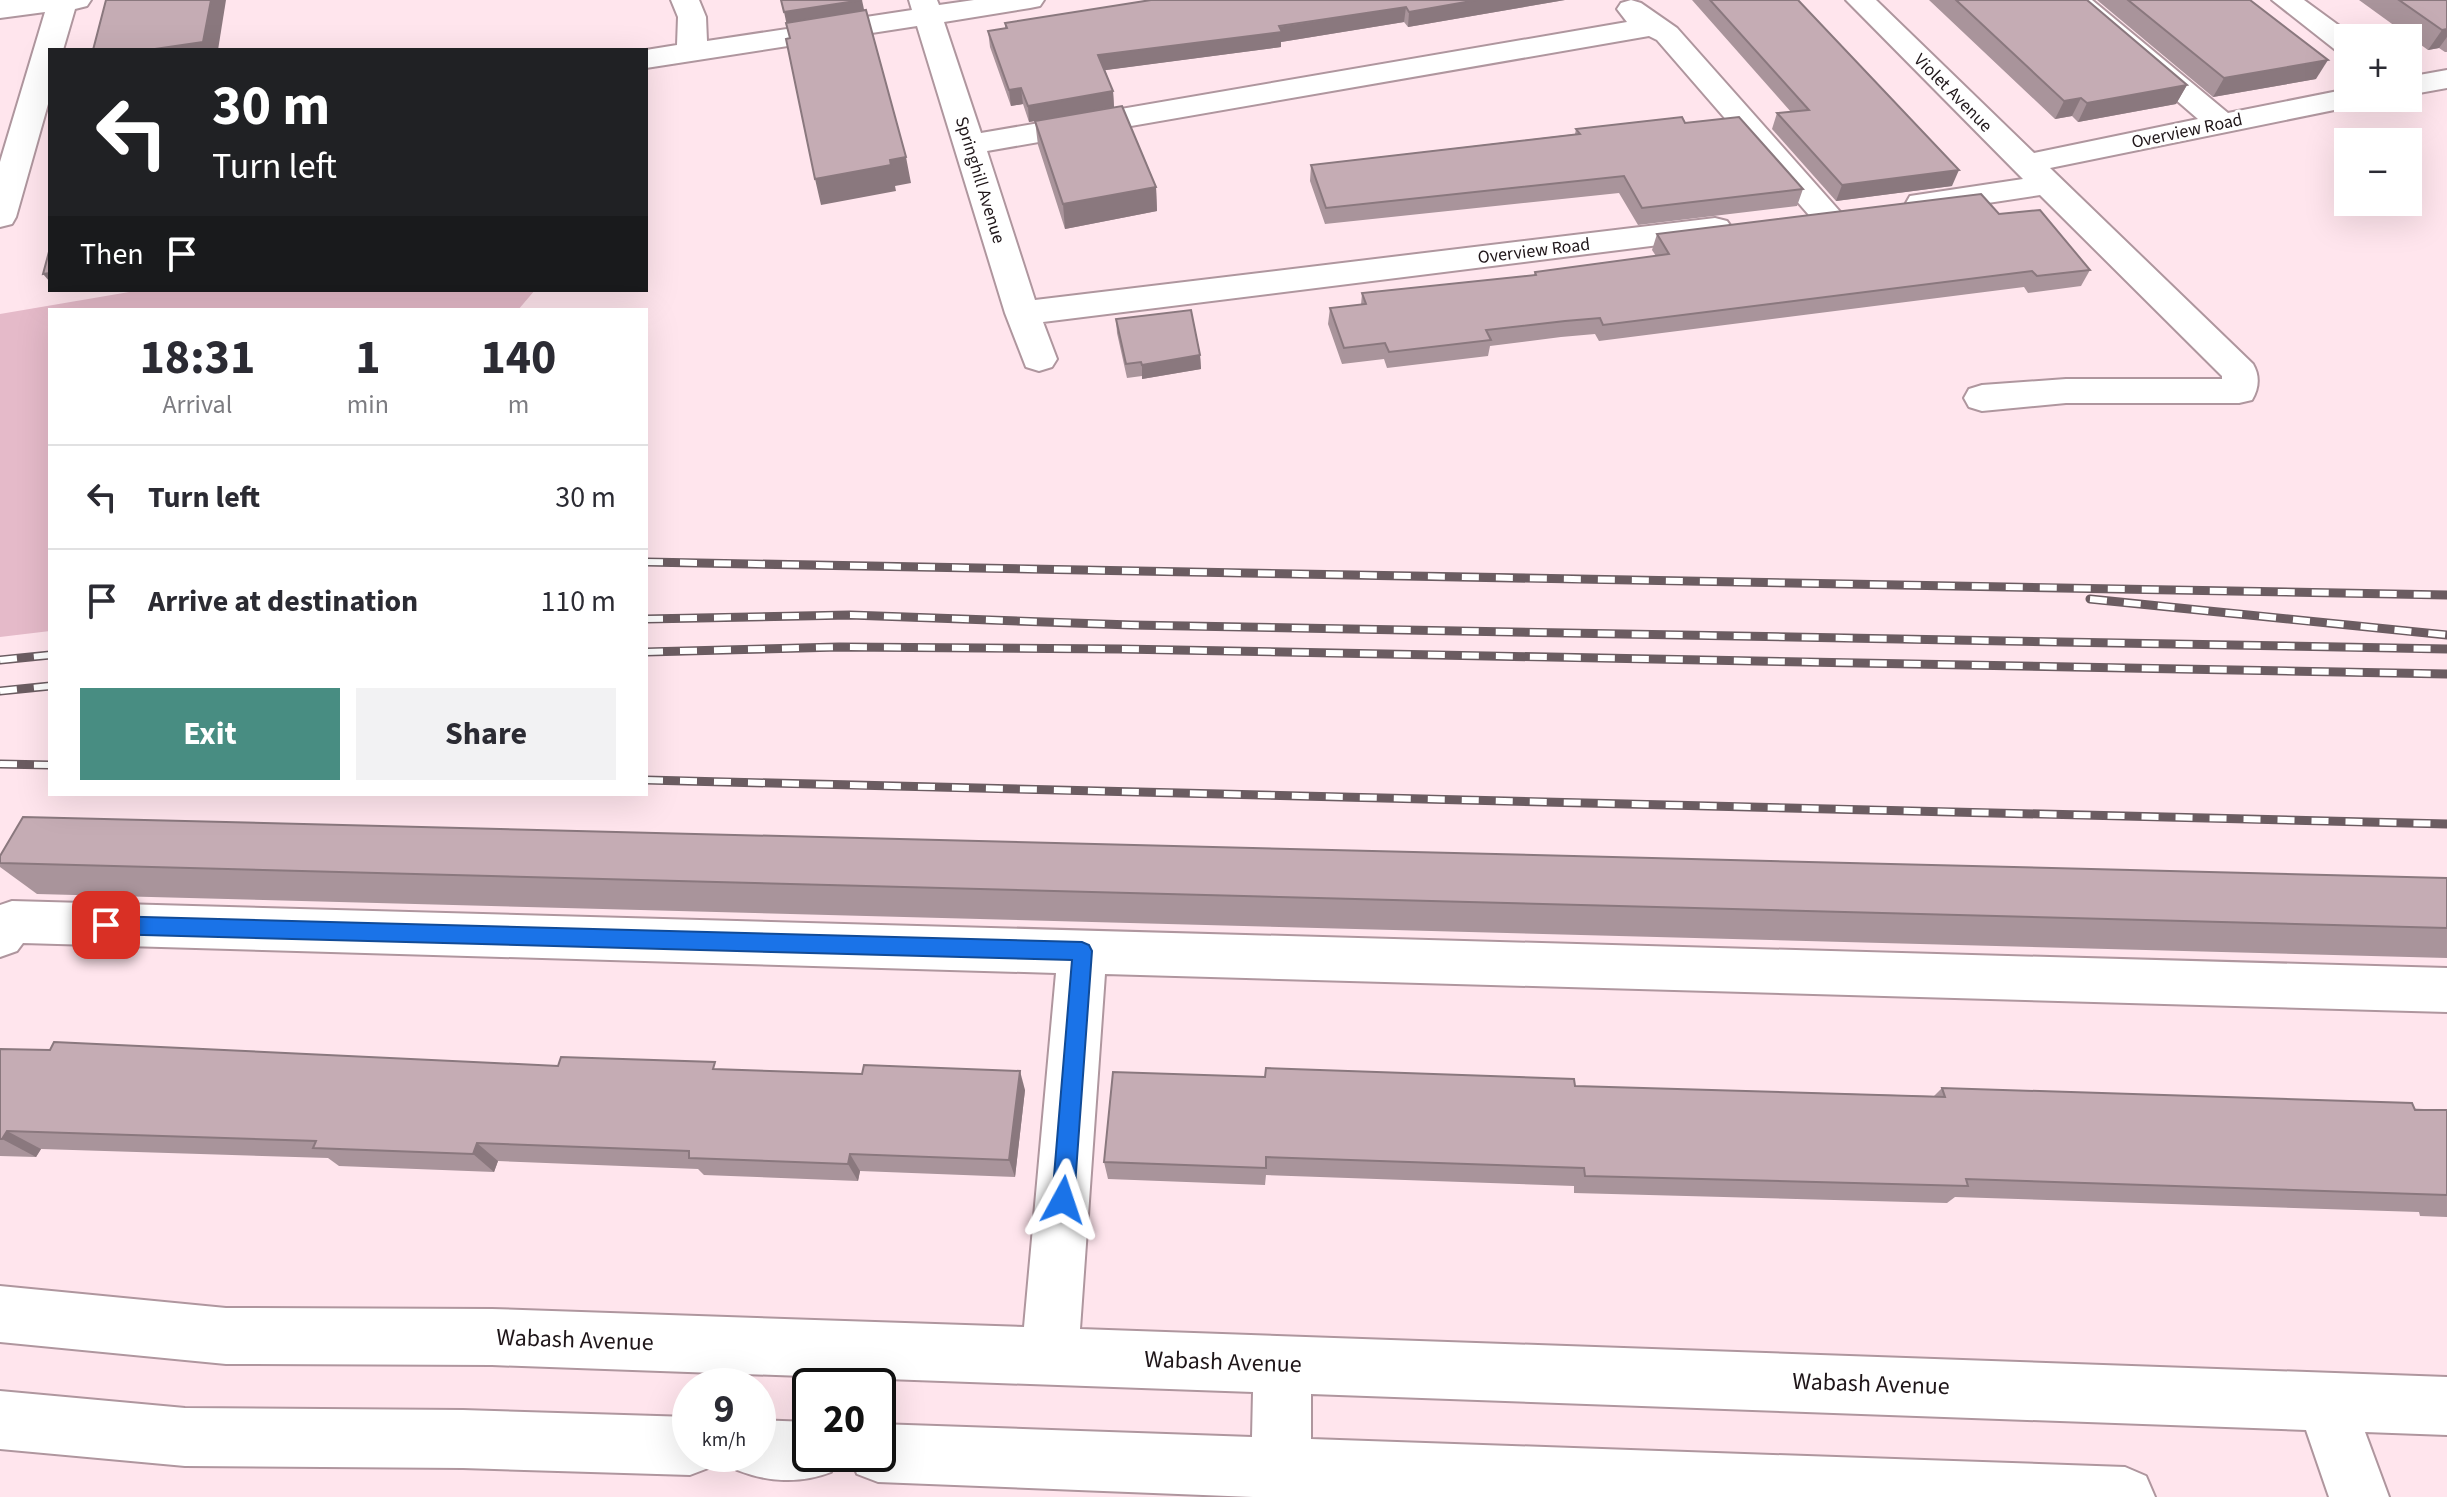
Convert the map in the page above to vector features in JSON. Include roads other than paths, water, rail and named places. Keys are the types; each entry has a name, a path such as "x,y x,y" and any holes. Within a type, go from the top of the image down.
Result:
{"street":[{"path":"685,0 692,17 692,52"},
{"path":"648,59 925,8 1030,0"},
{"path":"1624,0 1637,16 1654,26"},
{"name":"Violet Avenue","path":"1860,0 2240,373 2239,391 2066,391 1982,398"},
{"path":"2075,0 2221,123"},
{"path":"2286,0 2334,36"},
{"path":"0,9 67,1 49,48"},
{"name":"Springhill Avenue","path":"925,8 1039,359"},
{"path":"968,145 1654,26"},
{"name":"Overview Road","path":"1654,26 1667,34 1841,213 2036,175 2221,123 2334,101"},
{"path":"0,217 9,156 48,52"},
{"path":"2422,83 2447,79"},
{"path":"9,156 48,150"},
{"name":"Overview Road","path":"1022,313 1749,224"},
{"path":"0,936 12,922 2447,990"},
{"path":"1050,1356 1082,951"},
{"name":"Wabash Avenue","path":"0,1314 226,1336 492,1337 2447,1406"},
{"path":"1281,1482 1282,1364"},
{"path":"2324,1400 2359,1497"},
{"path":"0,1420 185,1437 463,1439 672,1445"},
{"path":"896,1454 1281,1482 2125,1497"}],"railway":[{"path":"648,562 2447,595"},
{"path":"2090,599 2447,635"},
{"path":"648,619 850,615 1131,625 2447,649"},
{"path":"648,652 839,647 1120,649 2447,674"},
{"path":"0,660 48,655"},
{"path":"0,691 48,686"},
{"path":"0,764 48,765"},
{"path":"648,780 2447,824"}]}
